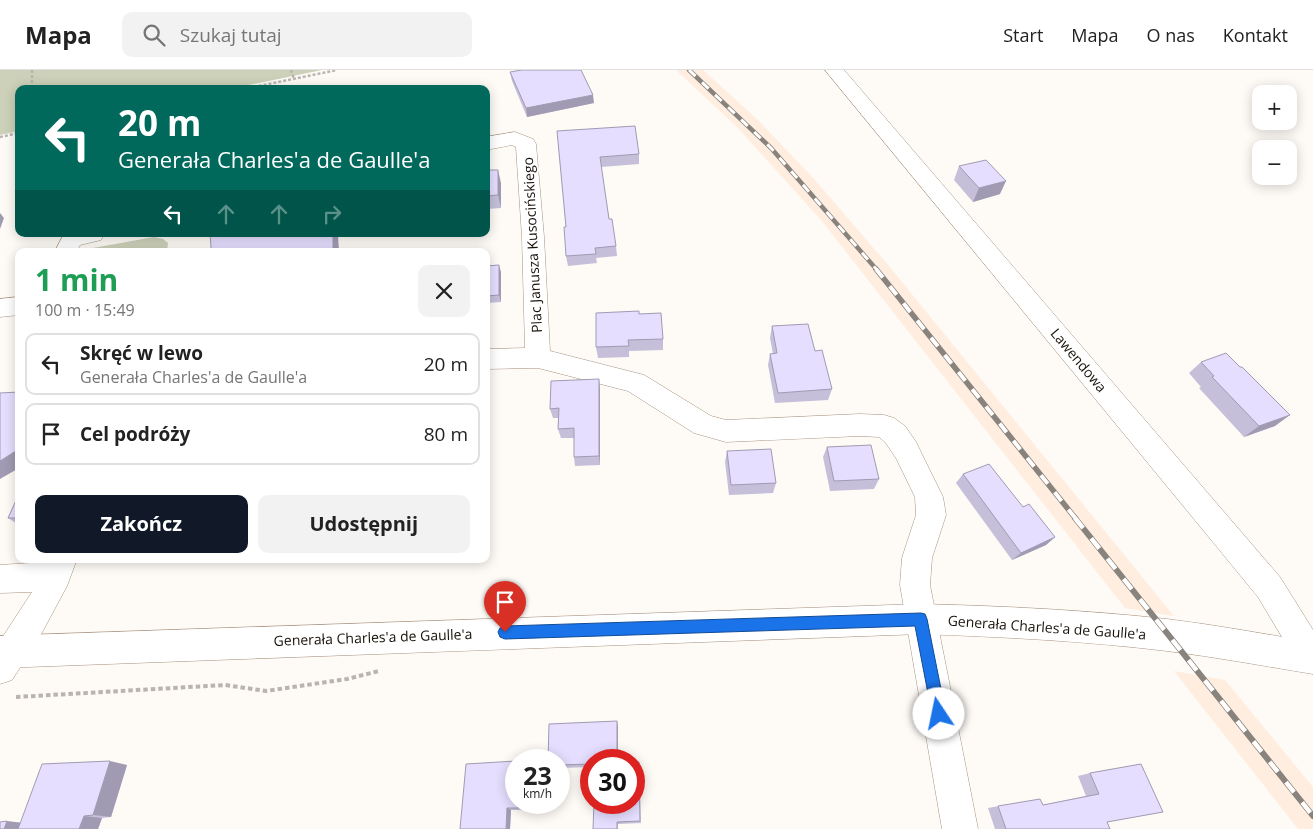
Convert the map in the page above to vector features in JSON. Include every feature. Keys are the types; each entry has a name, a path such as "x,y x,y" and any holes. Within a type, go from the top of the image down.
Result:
{"street":[{"name":"Lawendowa","path":"834,70 1269,587 1313,658"},
{"name":"Plac Janusza Kusocińskiego","path":"490,143 516,138 526,144 534,237 538,358"},
{"path":"68,248 72,239 80,237"},
{"path":"0,308 15,306"},
{"path":"490,359 538,358 635,382 704,425 726,431 860,425 884,426 895,434 906,450 928,497 931,515 917,558 915,585 960,829"},
{"path":"0,579 59,568"},
{"path":"6,667 59,568"},
{"name":"Generała Charles'a de Gaulle'a","path":"6,667 921,619 974,620 1114,630 1168,636 1313,658"}],"path":[{"path":"32,70 32,85"},
{"path":"291,70 294,79"},
{"path":"264,85 337,70"},
{"path":"0,137 15,134"},
{"path":"6,667 266,690 347,679 389,668"}],"shaded area":[{"path":"676,70 703,70 757,119 815,180 889,266 1174,616 1125,608 821,220 737,127"},
{"path":"1174,671 1225,680 1313,787 1313,829 1298,829"}],"green space":[{"path":"0,70 322,70 249,85 15,85 15,132 0,135"},
{"path":"154,237 163,239 168,243 167,248 93,248"}],"building":[{"path":"522,70 581,70 593,95 526,108 510,72"},
{"path":"635,126 639,154 600,157 609,219 612,219 616,246 595,248 596,254 566,256 564,227 566,227 557,131"},
{"path":"986,160 1006,181 979,188 959,166"},
{"path":"490,170 498,170 498,195 490,196"},
{"path":"210,237 333,237 333,248 211,248"},
{"path":"499,265 499,295 490,296 490,266"},
{"path":"639,311 639,314 661,313 663,339 628,340 629,346 596,347 596,313"},
{"path":"808,324 815,351 822,350 832,389 778,393 770,354 777,353 772,326"},
{"path":"1226,353 1290,415 1259,426 1212,377 1214,376 1201,362"},
{"path":"599,379 599,456 574,457 574,428 558,429 559,408 550,409 551,381"},
{"path":"15,392 15,452 0,461 0,393"},
{"path":"871,445 879,479 834,481 827,447"},
{"path":"771,449 776,483 731,485 727,451"},
{"path":"989,464 1023,507 1029,504 1055,537 1021,553 963,474"},
{"path":"15,503 15,518 8,518"},
{"path":"617,721 617,749 580,749 580,764 570,765 570,749 548,749 549,724"},
{"path":"110,761 93,815 84,816 79,829 18,829 42,764"},
{"path":"505,762 506,829 460,829 466,764"},
{"path":"1141,764 1163,812 1107,822 1110,829 1006,829 998,806 1040,799 1043,805 1099,794 1090,773"},
{"path":"594,814 640,814 640,821 617,822 617,829 593,829"},
{"path":"7,821 4,829 0,829 0,822"}],"railway":[{"path":"689,70 771,148 877,270"},
{"path":"876,269 1076,519"},
{"path":"1075,518 1313,816"}],"route":[{"path":"505,632 921,619 939,714"}]}
